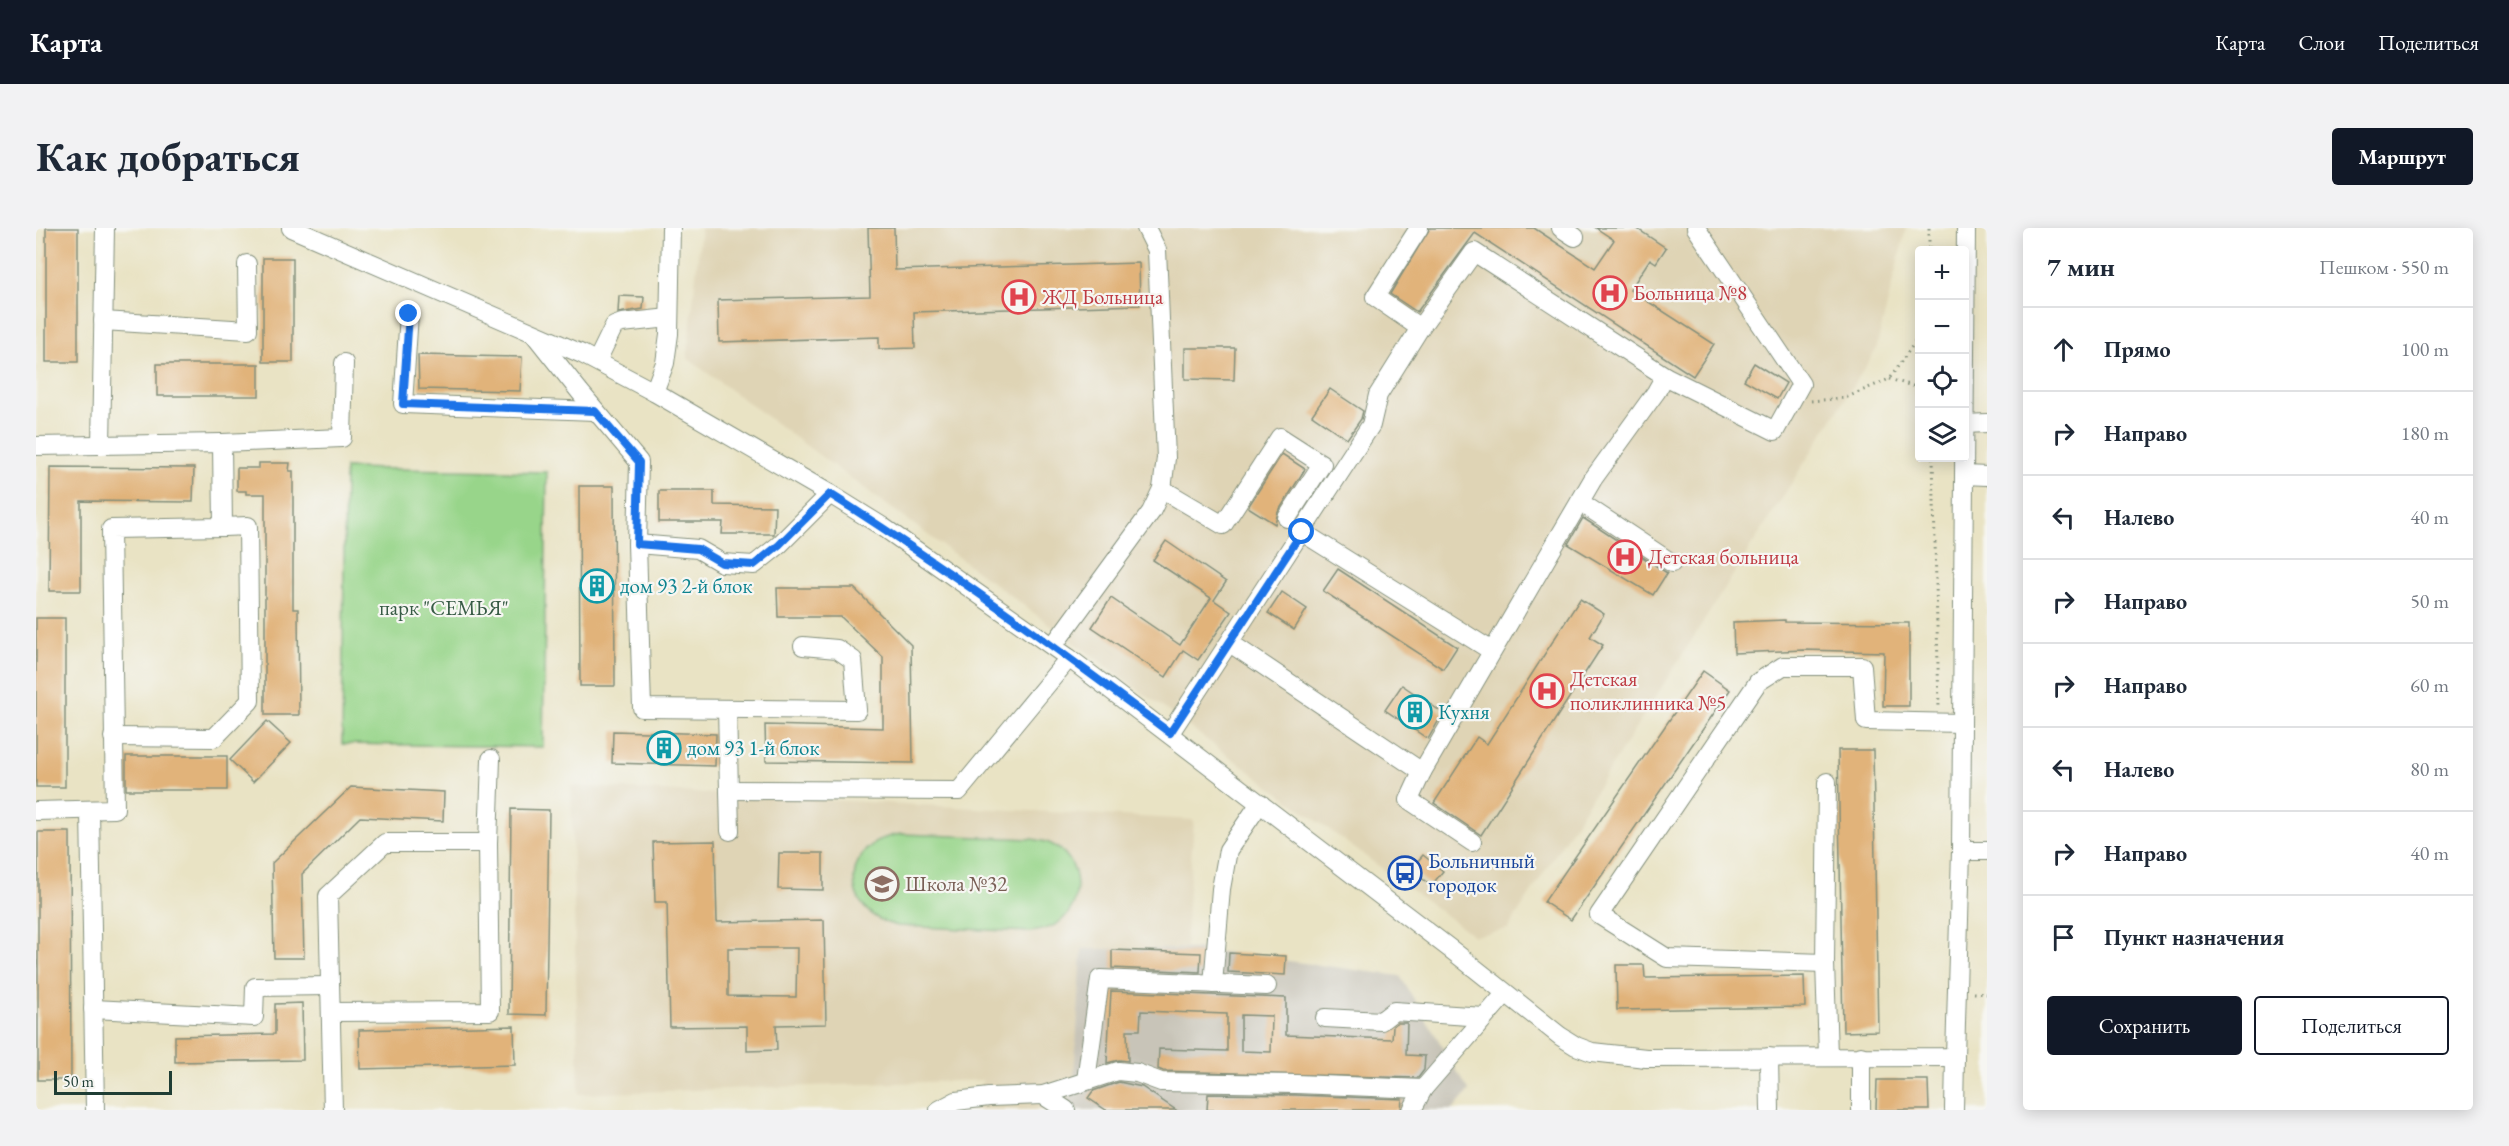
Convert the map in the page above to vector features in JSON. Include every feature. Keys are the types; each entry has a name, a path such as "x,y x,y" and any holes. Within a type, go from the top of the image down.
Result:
{"street":[{"path":"101,445 105,228"},
{"path":"291,228 597,361 830,494 883,527 1053,646 1170,733 1505,994 1576,1046 1592,1052 1646,1058 1955,1057"},
{"path":"654,392 665,363 669,318 671,228"},
{"path":"1053,646 1151,512 1162,489 1166,458 1157,250 1146,228"},
{"path":"1419,228 1375,297 1420,328"},
{"path":"1170,733 1371,425 1378,395 1420,328 1474,252 1665,376 1775,431 1801,384 1696,228"},
{"path":"1965,408 1966,228"},
{"path":"103,321 248,330 247,264"},
{"path":"409,314 403,404 595,411"},
{"path":"597,361 614,326 622,322 669,318"},
{"path":"533,332 595,411 639,462 637,544 642,708 857,710 854,660 837,649 803,646"},
{"path":"36,446 222,443 342,438 344,363"},
{"path":"1472,842 1409,800 1422,772 1593,479 1665,376"},
{"path":"1969,424 1987,423"},
{"path":"1162,489 1223,525 1280,437 1322,464 1287,518"},
{"path":"222,443 223,527"},
{"path":"1954,1110 1960,850 1964,462"},
{"path":"1964,475 1987,476"},
{"path":"637,544 698,549 722,563 754,565 779,545 830,494"},
{"path":"1580,502 1672,563"},
{"path":"36,811 115,809 113,736 111,529 248,526 250,701 214,738 113,736"},
{"path":"1302,532 1492,651"},
{"path":"1230,643 1422,772"},
{"path":"729,790 959,791 1069,658"},
{"path":"1825,963 1667,958 1599,915 1758,682 1783,666 1862,666 1866,721 1962,723"},
{"path":"727,709 730,831"},
{"path":"331,1012 490,1011 488,843 491,759"},
{"path":"1827,782 1825,963 1828,1056"},
{"path":"1213,984 1221,889 1228,850 1260,803"},
{"path":"90,810 95,1110"},
{"path":"333,1110 328,896 385,843 488,843"},
{"path":"1960,850 1987,850"},
{"path":"1086,1080 1100,979 1267,986"},
{"path":"93,1009 254,1017 255,987 330,986"},
{"path":"1412,1110 1423,1089 1505,994"},
{"path":"1324,1018 1381,1021 1394,1011 1484,1017"},
{"path":"1861,1056 1861,1110"},
{"path":"1769,1057 1770,1110"},
{"path":"939,1110 956,1101 1042,1095 1119,1071 1137,1073 1161,1082 1423,1089"},
{"path":"1042,1095 1066,1110"}],"path":[{"path":"1929,228 1929,246"},
{"path":"1791,402 1845,398 1889,378 1915,342"},
{"path":"1889,378 1915,386"},
{"path":"1933,462 1939,722"}],"shaded area":[{"path":"701,228 1906,228 1876,350 1508,929 1474,936 687,358"},
{"name":"Школа №32","path":"571,786 1194,820 1185,949 1082,949 1074,1077 1067,1103 1078,1110 965,1110 983,1080 579,1094"},
{"path":"1082,949 1200,949 1400,976 1469,1091 1453,1110 1078,1110 1067,1103 1074,1077"}],"green space":[{"name":"парк \"СЕМЬЯ\"","path":"345,468 547,472 543,747 342,744"},
{"path":"901,834 1033,839 1049,843 1061,850 1073,868 1077,889 1071,909 1056,924 1030,932 898,926 878,919 865,908 856,893 854,878 857,863 866,850 881,839"}],"building":[{"path":"46,228 78,228 78,362 46,362"},
{"path":"868,228 894,228 895,270 1139,263 1140,305 914,312 915,348 879,349 879,337 719,342 718,300 870,296"},
{"path":"1430,228 1534,228 1595,268 1614,240 1596,228 1636,228 1666,248 1656,263 1650,259 1630,290 1714,344 1693,376 1475,233 1417,312 1390,294"},
{"path":"263,258 293,258 293,362 263,362"},
{"path":"619,296 644,297 643,309 618,313"},
{"path":"1185,348 1235,348 1234,380 1185,379"},
{"path":"418,355 522,357 520,391 419,389"},
{"path":"1754,363 1786,383 1777,399 1744,380"},
{"path":"157,364 259,364 259,396 157,396"},
{"path":"1330,389 1363,411 1361,419 1347,439 1312,415"},
{"path":"1282,454 1305,469 1278,512 1275,524 1248,507"},
{"path":"259,463 290,463 289,471 293,471 293,609 298,609 299,715 265,715 265,494 246,494 246,491 237,491 237,468 259,468"},
{"path":"50,467 194,468 193,502 81,501 81,591 49,591"},
{"name":"дом 93 2-й блок","path":"579,486 614,486 615,686 580,686"},
{"path":"659,491 714,491 714,505 775,506 774,534 722,534 723,522 659,522"},
{"path":"1583,518 1667,573 1653,595 1568,544"},
{"path":"1166,541 1226,582 1214,600 1231,612 1198,660 1183,650 1166,677 1092,627 1111,598 1180,645 1211,598 1153,560"},
{"path":"1338,569 1457,647 1443,669 1323,591"},
{"path":"777,588 854,588 911,645 913,763 766,761 765,725 883,728 883,657 841,617 778,617"},
{"path":"1282,592 1307,609 1294,630 1268,613"},
{"name":"Детская поликлинника №5","path":"1580,599 1604,614 1590,637 1603,645 1481,835 1434,803 1477,737 1487,744"},
{"path":"36,618 65,618 65,787 36,787"},
{"path":"1785,620 1785,622 1909,623 1909,706 1883,706 1884,652 1803,650 1734,653 1733,622"},
{"path":"1703,671 1730,690 1571,920 1544,902"},
{"name":"Кухня","path":"1402,685 1443,713 1428,739 1385,710"},
{"path":"267,721 291,743 253,782 230,760"},
{"name":"дом 93 1-й блок","path":"613,731 716,734 715,766 612,763"},
{"path":"1838,750 1873,750 1878,1031 1843,1032"},
{"path":"126,756 227,756 227,790 126,790"},
{"path":"351,787 444,792 443,821 360,817 302,874 304,958 274,958 272,863"},
{"path":"511,809 549,810 546,1015 509,1014"},
{"path":"38,832 70,832 71,1080 38,1080"},
{"path":"715,841 717,922 824,920 826,1024 776,1025 777,1050 747,1051 747,1026 670,1027 667,902 655,902 653,842","holes":["728,948 797,948 796,997 728,996"]},
{"path":"779,853 823,853 823,890 778,889"},
{"path":"1423,855 1443,871 1431,886 1411,869"},
{"path":"1112,950 1201,953 1200,972 1112,968"},
{"path":"1229,953 1286,956 1285,975 1228,972"},
{"path":"1616,965 1644,965 1645,978 1804,976 1805,1007 1617,1010"},
{"path":"1111,991 1286,998 1286,1035 1392,1039 1393,1026 1397,1023 1407,1023 1406,1055 1425,1056 1424,1070 1418,1078 1163,1071 1158,1069 1159,1049 1227,1051 1227,1014 1141,1011 1140,1030 1127,1030 1128,1061 1119,1060 1107,1063","holes":["1241,1015 1272,1016 1271,1052 1241,1051"]},
{"path":"302,1003 303,1060 175,1062 175,1036 275,1034 275,1004"},
{"path":"514,1026 515,1065 360,1069 359,1030"},
{"path":"1877,1080 1928,1080 1929,1110 1876,1110"},
{"path":"1119,1082 1142,1087 1176,1110 1106,1110 1088,1098 1093,1091"},
{"path":"1208,1094 1402,1099 1401,1110 1207,1110"}],"place":[{"name":"Больница №8","path":"1610,293"},
{"name":"ЖД Больница","path":"1019,297"},
{"name":"Детская больница","path":"1625,557"},
{"name":"дом 93 2-й блок","path":"597,586"},
{"name":"Детская поликлинника №5","path":"1547,691"},
{"name":"Кухня","path":"1415,712"},
{"name":"дом 93 1-й блок","path":"664,748"},
{"name":"Больничный городок","path":"1405,873"},
{"name":"Школа №32","path":"882,884"}],"route":[{"path":"409,314 403,404 595,411 639,462 637,544 698,549 722,563 754,565 779,545 830,494 883,527 1069,658 1170,733 1302,532"}]}
